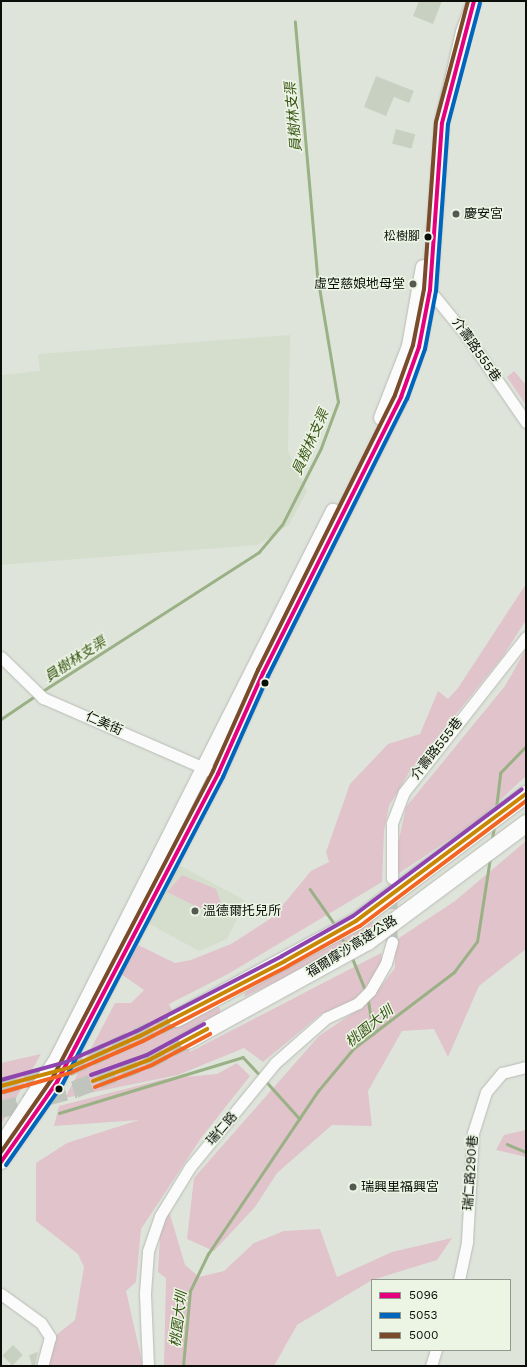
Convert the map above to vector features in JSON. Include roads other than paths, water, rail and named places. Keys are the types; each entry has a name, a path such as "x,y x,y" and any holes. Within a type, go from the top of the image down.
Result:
{"highway":[{"name":"福爾摩沙高速公路","path":"176,1018 226,993 338,931 452,852 524,796"},
{"name":"福爾摩沙高速公路","path":"187,1040 349,952 449,882 523,826"},
{"path":"226,993 235,1014"}],"main road":[{"path":"1,1162 7,1138 57,1058 384,412 409,346 426,286 436,106 463,1"},
{"path":"7,1138 57,1082 218,774 264,673 401,397 419,346 442,124 463,32 474,1"}],"street":[{"name":"介壽路555巷","path":"426,286 526,422"},
{"name":"介壽路555巷","path":"392,878 392,823 404,792 526,637"},
{"name":"仁美街","path":"2,662 39,694 204,766 218,774"},
{"name":"瑞仁路","path":"148,1366 147,1265 160,1216 190,1167 275,1063 326,1018 358,1003 370,991 386,963 392,942"},
{"name":"瑞仁路290巷","path":"459,1279 467,1241 473,1133 486,1092 502,1073 526,1067"},
{"path":"1,1294 41,1323 50,1337 42,1366"},
{"path":"431,1366 436,1351"}],"waterway":[{"name":"員樹林支渠","path":"41,692 259,552 282,525 321,448 338,402 317,275 295,22"},
{"name":"員樹林支渠","path":"1,719 35,696"},
{"name":"桃園大圳","path":"496,808 500,773 526,746"},
{"name":"桃園大圳","path":"492,839 494,827"},
{"name":"桃園大圳","path":"183,1366 190,1291 208,1254 318,1091 354,1048 454,972 477,942 490,858"},
{"path":"310,889 336,926"},
{"path":"341,936 346,946"},
{"path":"352,957 366,991"},
{"path":"368,998 374,1034"},
{"path":"59,1113 243,1057 261,1076"},
{"path":"265,1080 300,1119"},
{"path":"507,1144 526,1152"}],"tunnel":[{"path":"392,891 392,942"},
{"path":"1,1086 68,1068 176,1018"},
{"path":"1,1109 75,1089 149,1060 187,1040"}],"place":[{"name":"慶安宮","path":"456,214"},
{"name":"松樹腳","path":"428,237"},
{"name":"虛空慈娘地母堂","path":"413,284"},
{"name":"溫德爾托兒所","path":"195,911"},
{"name":"瑞興里福興宮","path":"353,1187"}]}
